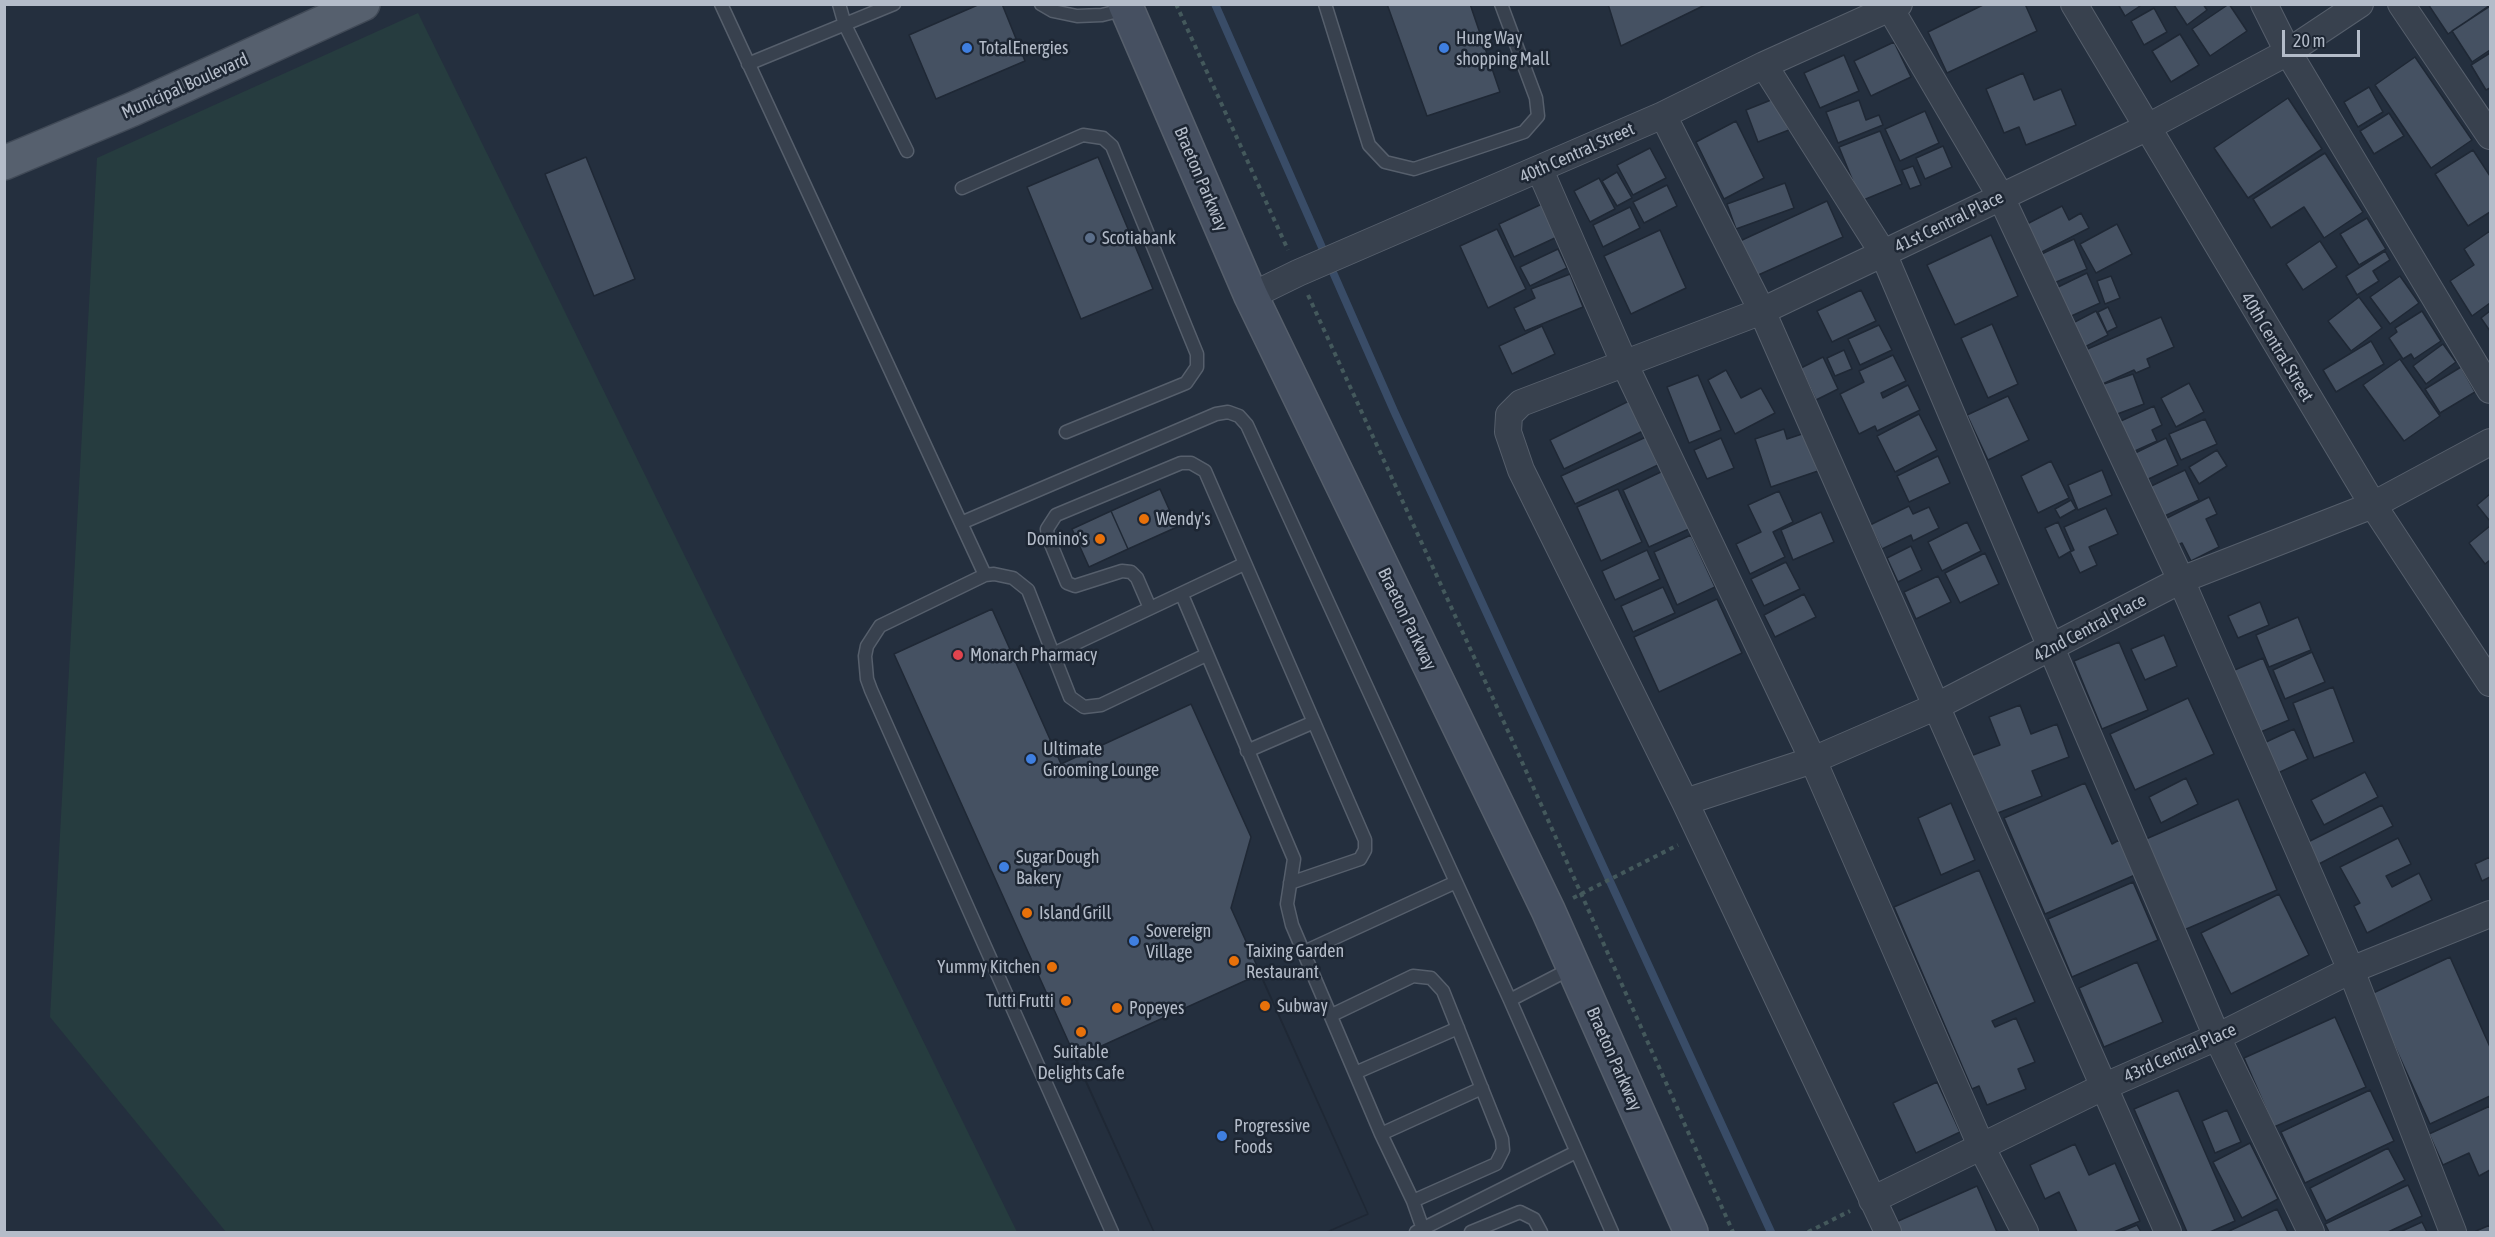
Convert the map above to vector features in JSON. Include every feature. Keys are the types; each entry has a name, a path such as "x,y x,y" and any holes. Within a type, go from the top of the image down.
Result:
{"main road":[{"name":"Municipal Boulevard","path":"4,163 133,109 363,4"},
{"name":"Braeton Parkway","path":"1126,7 1251,296 1548,910 1691,1233"}],"street":[{"name":"40th Central Street","path":"2074,4 2373,506 2490,683"},
{"path":"2264,4 2288,52 2490,390"},
{"name":"41st Central Place","path":"1685,802 1521,470 1508,432 1509,415 1521,403 1762,311 2146,128 2288,52 2360,4"},
{"path":"2401,4 2490,136"},
{"name":"40th Central Street","path":"1251,296 1309,268 1663,115 1764,65 1894,6"},
{"path":"1894,6 2001,197 2181,580 2351,970 2453,1233"},
{"path":"1764,65 1883,253 2217,1037 2311,1233"},
{"path":"1663,115 1762,311 2168,1233"},
{"path":"1540,170 1625,365 1813,760 1982,1148 2025,1233"},
{"name":"42nd Central Place","path":"1685,802 1813,760 1935,707 2181,580 2373,506 2490,442"},
{"path":"1685,802 1888,1233"},
{"name":"43rd Central Place","path":"1872,1200 2103,1087 2217,1037 2351,970 2490,914"}],"lane":[{"path":"721,4 985,575"},
{"path":"839,4 845,24 907,151"},
{"path":"748,64 894,4"},
{"path":"1041,4 1053,11 1077,16 1102,15 1126,7"},
{"path":"1325,4 1369,145 1384,162 1414,169 1524,132 1538,116 1536,98 1502,4"},
{"path":"962,188 1083,135 1103,138 1112,147 1197,354 1197,367 1186,383 1066,432"},
{"path":"961,523 1216,414 1228,412 1239,417 1247,425 1510,1000 1612,1233"},
{"path":"1150,608 1137,578 1131,572 1122,571 1078,586 1067,583 1048,537 1047,529 1056,515 1181,463 1196,465 1205,471 1365,840 1365,850 1360,859 1290,882"},
{"path":"1053,654 1244,564"},
{"path":"1112,1233 867,679 865,656 867,646 880,626 985,575 994,574 1013,578 1028,590 1070,698 1079,704 1089,707 1101,705 1206,655"},
{"path":"1182,594 1294,859 1287,893 1289,915 1381,1134 1413,1201 1420,1232 1575,1152"},
{"path":"1247,751 1314,722"},
{"path":"1304,952 1456,882"},
{"path":"1510,1000 1573,967"},
{"path":"1332,1015 1413,976 1431,978 1440,986 1502,1139 1503,1150 1496,1164 1413,1201"},
{"path":"1355,1073 1458,1028"},
{"path":"1381,1134 1482,1088"},
{"path":"1471,1233 1520,1212 1533,1219 1541,1233"}],"path":[{"path":"1176,4 1309,268 1581,894 1733,1233"},
{"path":"1548,910 1701,834"},
{"path":"1808,1233 1872,1200"}],"green space":[{"path":"418,13 1017,1232 226,1232 50,1017 97,158"}],"building":[{"name":"TotalEnergies","path":"980,4 1002,4 1025,61 936,99 909,35"},
{"name":"Hung Way shopping Mall","path":"1387,4 1470,4 1500,92 1427,116"},
{"path":"1608,4 1707,4 1621,46"},
{"path":"1985,4 2025,4 2037,31 1947,73 1928,32"},
{"path":"2118,4 2143,4 2125,16"},
{"path":"2203,4 2207,10 2187,25 2174,5"},
{"path":"2229,4 2247,31 2210,56 2192,29"},
{"path":"2428,4 2490,4 2490,5 2448,34"},
{"path":"2490,6 2490,50 2472,62 2452,31"},
{"path":"2154,8 2167,32 2144,45 2131,21"},
{"path":"2180,34 2199,65 2171,82 2152,51"},
{"path":"1894,42 1911,77 1871,96 1854,61"},
{"path":"2490,53 2490,88 2486,90 2471,65"},
{"path":"1844,55 1859,91 1820,108 1804,73"},
{"path":"2415,57 2472,140 2431,168 2375,85"},
{"path":"2023,73 2034,100 2061,89 2076,125 2026,145 2019,127 2004,133 1986,89"},
{"path":"2369,87 2383,112 2358,127 2344,102"},
{"path":"1776,98 1789,130 1758,142 1746,110"},
{"path":"2288,98 2322,149 2248,198 2214,148"},
{"path":"1859,100 1866,120 1879,115 1883,125 1838,143 1826,112"},
{"path":"1925,111 1939,143 1900,161 1885,129"},
{"path":"2389,113 2404,136 2374,154 2360,131"},
{"path":"1736,121 1764,178 1724,199 1696,142"},
{"path":"1880,131 1902,184 1861,201 1839,147"},
{"path":"1943,146 1952,167 1925,179 1916,158"},
{"path":"1650,148 1666,178 1633,195 1617,165"},
{"path":"2473,150 2490,176 2490,212 2468,226 2435,174"},
{"path":"2325,153 2363,212 2324,238 2304,207 2271,228 2253,199"},
{"path":"586,157 635,279 594,296 545,174"},
{"name":"Scotiabank","path":"1098,157 1153,289 1081,319 1027,187"},
{"path":"1913,166 1921,185 1910,189 1902,170"},
{"path":"1617,172 1632,198 1617,206 1602,181"},
{"path":"1599,178 1615,209 1590,222 1574,191"},
{"path":"1785,183 1794,208 1736,229 1727,204"},
{"path":"1667,185 1677,206 1644,223 1633,202"},
{"path":"1827,201 1843,237 1756,276 1740,241"},
{"path":"1542,204 1557,237 1514,257 1499,224"},
{"path":"2062,206 2069,220 2081,213 2089,228 2036,255 2021,227"},
{"path":"1630,207 1640,228 1603,247 1593,225"},
{"path":"2367,218 2386,249 2359,265 2340,234"},
{"path":"2117,224 2132,254 2096,273 2080,244"},
{"path":"1497,229 1526,289 1488,308 1460,246"},
{"path":"1660,230 1686,288 1631,314 1604,256"},
{"path":"2490,231 2490,303 2472,316 2450,281 2474,265 2464,249"},
{"path":"1991,235 2018,296 1955,325 1927,265"},
{"path":"2074,239 2087,269 2047,286 2035,257"},
{"path":"2320,241 2337,267 2303,290 2286,264"},
{"path":"1558,249 1567,268 1530,286 1520,267"},
{"path":"2385,251 2390,260 2373,271 2379,281 2357,295 2346,276"},
{"path":"2087,273 2100,303 2067,318 2054,289"},
{"path":"1570,274 1583,307 1525,331 1514,308 1535,298 1531,289"},
{"path":"2111,276 2120,298 2105,304 2097,281"},
{"path":"2400,276 2419,303 2390,324 2370,297"},
{"path":"1861,290 1876,321 1832,342 1817,311"},
{"path":"2359,297 2382,328 2351,351 2328,321"},
{"path":"2108,307 2117,327 2107,332 2098,312"},
{"path":"2096,311 2108,335 2079,350 2067,326"},
{"path":"2422,311 2441,341 2414,359 2411,354 2403,359 2389,338 2397,332 2395,328"},
{"path":"2490,311 2490,331 2481,318"},
{"path":"2161,317 2174,347 2147,359 2150,367 2136,373 2134,370 2098,386 2083,351"},
{"path":"1992,324 2018,384 1988,398 1961,338"},
{"path":"1879,325 1892,350 1860,365 1848,339"},
{"path":"1542,326 1555,354 1512,374 1499,346"},
{"path":"2371,341 2384,364 2336,392 2323,370"},
{"path":"2443,344 2456,362 2426,384 2413,366"},
{"path":"1844,350 1852,369 1835,376 1827,358"},
{"path":"1893,355 1906,381 1881,393 1883,398 1908,385 1920,410 1877,431 1875,426 1859,434 1840,394 1864,382 1859,371"},
{"path":"1823,357 1838,389 1816,400 1801,368"},
{"path":"2400,359 2440,416 2404,441 2363,385"},
{"path":"2461,367 2475,392 2440,413 2425,389"},
{"path":"1726,370 1741,398 1761,388 1775,413 1735,434 1708,380"},
{"path":"2133,374 2144,404 2112,416 2101,385"},
{"path":"1698,375 1721,430 1689,443 1667,387"},
{"path":"2189,383 2204,412 2176,427 2161,398"},
{"path":"2008,396 2029,440 1988,460 1967,415"},
{"path":"1629,401 1643,431 1564,469 1550,440"},
{"path":"2154,406 2162,425 2152,430 2157,441 2126,455 2112,425"},
{"path":"1919,414 1937,450 1895,472 1877,436"},
{"path":"2205,419 2217,444 2181,460 2169,434"},
{"path":"1784,429 1787,439 1805,433 1818,471 1771,487 1755,439"},
{"path":"1646,437 1658,465 1575,504 1561,476"},
{"path":"1721,438 1734,468 1707,479 1694,450"},
{"path":"2166,438 2178,465 2140,483 2127,457"},
{"path":"2217,450 2227,466 2199,484 2189,467"},
{"path":"1938,456 1950,483 1909,502 1897,476"},
{"path":"2051,461 2069,498 2038,513 2021,476"},
{"path":"2102,470 2112,495 2078,510 2068,485"},
{"path":"2185,470 2199,500 2158,519 2145,489"},
{"path":"1663,471 1689,529 1649,547 1623,490"},
{"name":"Wendy's","path":"1160,489 1177,527 1128,549 1111,511"},
{"path":"1618,489 1642,542 1601,561 1577,507"},
{"path":"1779,491 1793,522 1773,532 1785,557 1750,574 1736,544 1761,532 1748,505"},
{"path":"2490,494 2490,519 2489,520 2477,505"},
{"path":"2209,497 2217,514 2206,519 2219,547 2191,561 2182,543 2171,548 2159,522"},
{"path":"2071,500 2076,509 2060,518 2055,509"},
{"path":"1909,506 1913,514 1929,507 1939,528 1913,541 1911,535 1882,549 1870,525"},
{"path":"2106,508 2118,534 2089,547 2097,565 2080,573 2070,552 2074,550 2064,527"},
{"name":"Domino's","path":"1111,511 1128,549 1089,567 1072,529"},
{"path":"1821,512 1834,542 1793,560 1781,530"},
{"path":"1967,522 1981,551 1942,571 1928,542"},
{"path":"2058,522 2071,551 2059,558 2045,528"},
{"path":"2490,526 2490,560 2485,564 2469,543"},
{"path":"1691,535 1715,587 1677,605 1654,552"},
{"path":"1911,546 1922,570 1898,582 1887,558"},
{"path":"1647,550 1660,579 1615,600 1602,571"},
{"path":"1985,553 1999,584 1960,603 1945,573"},
{"path":"1786,562 1800,589 1764,606 1751,579"},
{"path":"1938,576 1951,602 1916,619 1904,592"},
{"path":"1663,587 1675,613 1633,632 1621,606"},
{"path":"1804,594 1816,617 1775,637 1764,615"},
{"path":"1717,599 1742,653 1659,692 1634,637"},
{"path":"2260,602 2269,625 2238,638 2228,616"},
{"name":"Sovereign Village","path":"992,609 1061,764 1191,704 1251,837 1231,908 1368,1214 1327,1232 1154,1232 894,654"},
{"path":"2298,617 2311,650 2269,667 2256,635"},
{"path":"2164,635 2177,666 2145,680 2131,649"},
{"path":"2119,642 2148,710 2102,729 2074,661"},
{"path":"2312,652 2325,682 2285,699 2273,670"},
{"path":"2263,658 2289,720 2256,734 2230,672"},
{"path":"2333,687 2354,742 2314,758 2293,703"},
{"path":"2188,698 2214,754 2135,790 2110,734"},
{"path":"2020,705 2031,734 2057,724 2069,757 2032,771 2042,796 1990,816 1965,758 2000,745 1989,717"},
{"path":"2294,729 2308,759 2278,773 2264,743"},
{"path":"2365,772 2378,797 2324,825 2311,800"},
{"path":"2186,778 2198,804 2161,823 2149,797"},
{"path":"2085,783 2112,844 2119,840 2135,875 2045,914 2004,818"},
{"path":"2238,799 2277,890 2184,930 2146,839"},
{"path":"1951,803 1975,860 1941,875 1918,818"},
{"path":"2382,805 2393,826 2309,869 2298,847"},
{"path":"2398,838 2411,864 2386,876 2392,887 2419,873 2432,900 2367,933 2354,906 2360,903 2340,867"},
{"path":"2490,857 2490,877 2482,881 2475,864"},
{"path":"1979,870 2035,1002 1992,1021 1995,1027 2016,1018 2035,1062 2018,1069 2026,1089 1987,1105 1979,1086 1972,1089 1894,907"},
{"path":"2133,882 2158,940 2072,977 2048,919"},
{"path":"2279,894 2309,955 2231,994 2201,933"},
{"path":"2450,957 2490,1047 2490,1096 2430,1124 2371,994"},
{"path":"2137,962 2163,1022 2104,1047 2079,988"},
{"name":"Progressive Foods","path":"1260,974 1368,1214 1327,1232 1154,1232 1075,1058"},
{"path":"2335,1017 2366,1087 2274,1127 2244,1058"},
{"path":"1937,1082 1960,1132 1916,1153 1893,1103"},
{"path":"2178,1090 2235,1221 2210,1232 2187,1232 2134,1109"},
{"path":"2370,1090 2394,1141 2305,1183 2281,1132"},
{"path":"2490,1106 2490,1170 2479,1176 2469,1153 2443,1165 2429,1134"},
{"path":"2227,1110 2241,1142 2215,1153 2202,1121"},
{"path":"2250,1143 2278,1199 2242,1218 2213,1162"},
{"path":"2075,1144 2089,1175 2115,1163 2140,1221 2114,1232 2077,1232 2059,1192 2045,1199 2030,1165"},
{"path":"2388,1148 2405,1180 2326,1221 2310,1188"},
{"path":"2408,1185 2422,1216 2388,1232 2329,1232 2325,1224"},
{"path":"1977,1186 1997,1232 1900,1232 1896,1222"},
{"path":"2277,1209 2288,1232 2227,1232"},
{"path":"2422,1222 2427,1232 2400,1232"},
{"path":"2137,1225 2141,1232 2120,1232"},
{"path":"2490,1225 2490,1232 2476,1231"}],"waterway":[{"path":"1215,4 1394,411 1771,1232"}],"place":[{"name":"TotalEnergies","path":"967,48"},
{"name":"Hung Way shopping Mall","path":"1444,48"},
{"name":"Scotiabank","path":"1090,238"},
{"name":"Wendy's","path":"1144,519"},
{"name":"Domino's","path":"1100,539"},
{"name":"Monarch Pharmacy","path":"958,655"},
{"name":"Ultimate Grooming Lounge","path":"1031,759"},
{"name":"Sugar Dough Bakery","path":"1004,867"},
{"name":"Island Grill","path":"1027,913"},
{"name":"Sovereign Village","path":"1134,941"},
{"name":"Taixing Garden Restaurant","path":"1234,961"},
{"name":"Yummy Kitchen","path":"1052,967"},
{"name":"Tutti Frutti","path":"1066,1001"},
{"name":"Subway","path":"1265,1006"},
{"name":"Popeyes","path":"1117,1008"},
{"name":"Suitable Delights Cafe","path":"1081,1032"},
{"name":"Progressive Foods","path":"1222,1136"}]}
